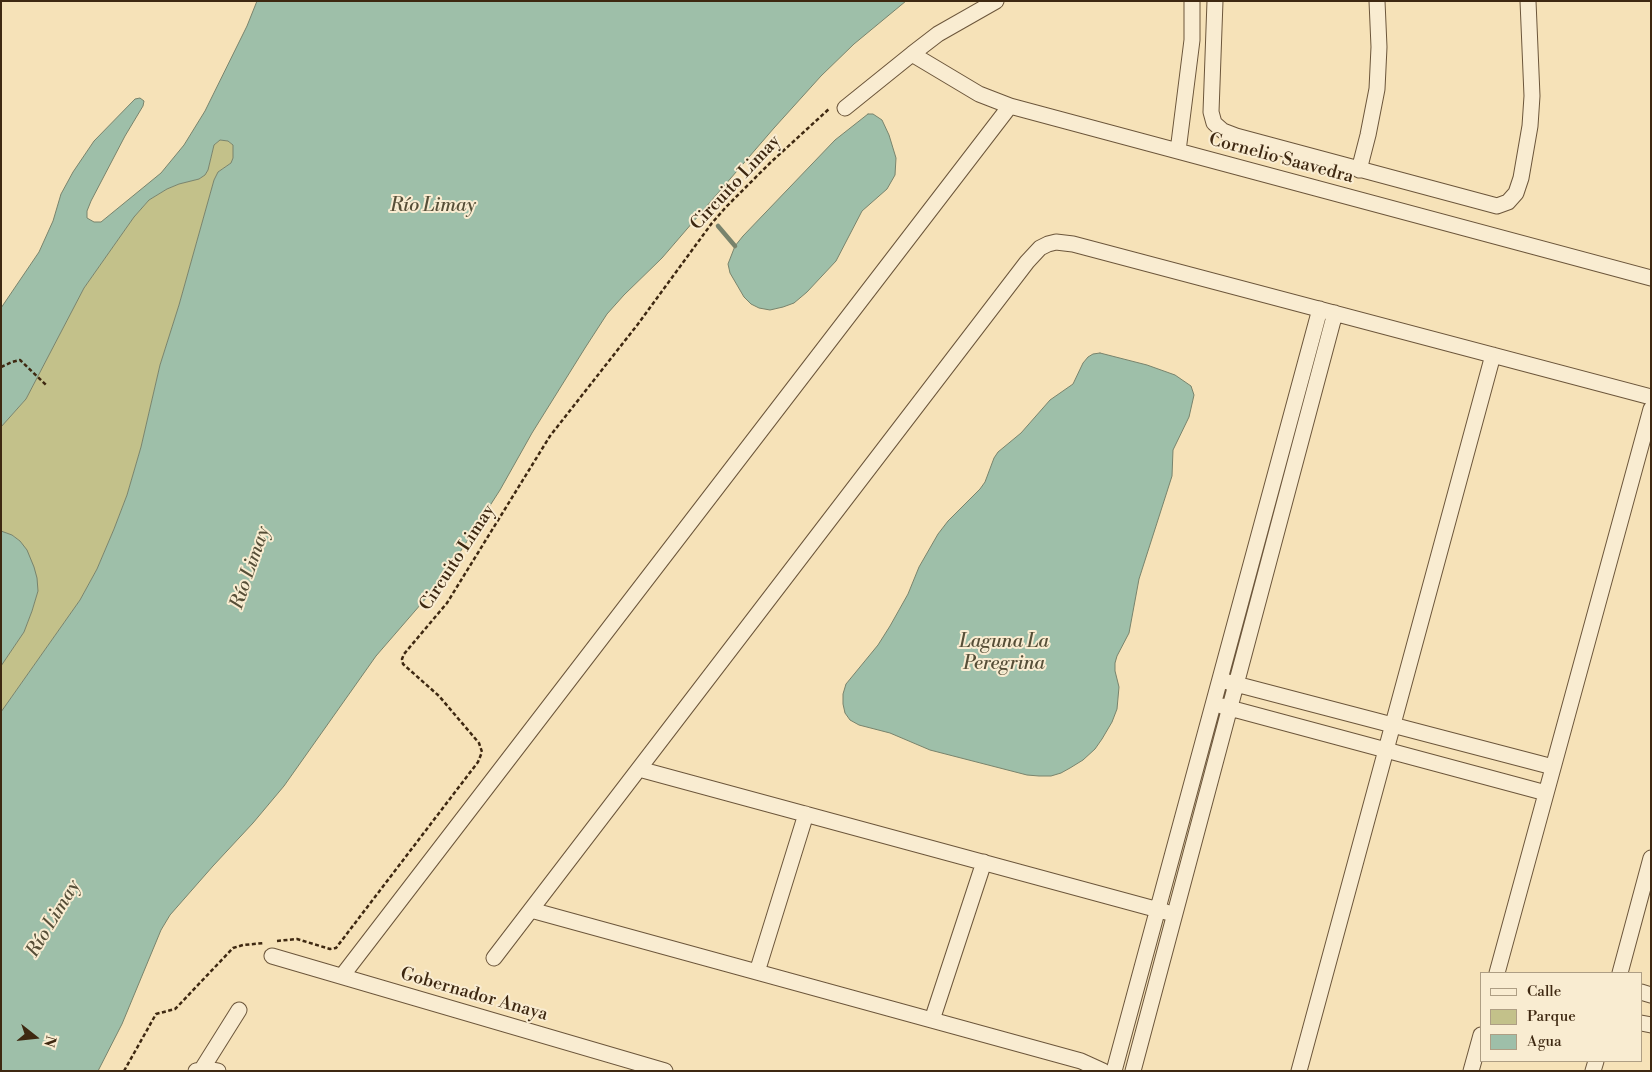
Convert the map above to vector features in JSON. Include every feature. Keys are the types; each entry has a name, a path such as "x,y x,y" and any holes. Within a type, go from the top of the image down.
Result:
{"street":[{"path":"840,106 938,34 996,1"},
{"path":"1178,151 1192,40 1192,1"},
{"path":"1215,1 1211,112 1218,128 1236,136 1497,206 1508,202 1519,186 1530,126 1532,96 1528,1"},
{"path":"1359,170 1377,89 1379,47 1377,1"},
{"name":"Cornelio Saavedra","path":"912,54 979,94 1010,106 1651,278"},
{"path":"342,976 1010,106"},
{"path":"494,958 1027,262 1040,248 1048,244 1056,242 1073,244 1651,397"},
{"path":"1114,1071 1320,309"},
{"path":"1134,1071 1335,313"},
{"path":"1299,1071 1493,355"},
{"path":"1498,972 1651,409"},
{"path":"1220,680 1553,767"},
{"path":"1214,704 1546,793"},
{"path":"639,769 1175,914"},
{"path":"757,972 806,814"},
{"path":"1620,972 1651,858"},
{"path":"932,1020 984,862"},
{"path":"531,910 1081,1061 1103,1071"},
{"name":"Gobernador Anaya","path":"272,956 665,1071"},
{"path":"199,1070 240,1010"},
{"path":"1471,1071 1480,1039"},
{"path":"199,1070 218,1071"}],"path":[{"name":"Circuito Limay","path":"124,1071 156,1014 180,1005 232,948 292,939 302,940 330,949 336,948 478,762 482,752 479,743 438,696 404,664 402,659 404,654 447,603 550,436 638,324 712,223 770,163 840,106"},
{"path":"1,367 20,360 46,385"}],"green space":[{"path":"220,140 228,141 233,145 233,158 231,163 218,172 214,180 160,365 141,447 127,495 114,529 97,569 80,600 1,712 1,666 24,632 38,591 20,541 12,535 1,531 1,427 26,399 84,288 134,217 149,200 167,189 199,179 205,175 214,145"}],"water":[{"name":"Río Limay","path":"257,1 906,1 854,44 821,76 662,258 607,314 532,433 500,490 453,563 434,589 376,656 284,786 170,915 161,930 122,1024 98,1071 1,1071 1,712 80,600 97,569 114,529 127,495 141,447 160,365 214,180 218,172 231,163 233,145 228,141 220,140 214,145 205,175 199,179 167,189 149,200 134,217 84,288 26,399 1,427 1,308 39,252 53,221 61,194 73,172 94,141 135,99 140,98 144,101 143,106 91,201 87,211 87,218 94,222 101,222 161,173 184,145 205,111 247,26"},
{"path":"868,114 873,114 882,120 896,158 895,175 887,189 862,211 836,261 794,303 770,310 751,304 744,297 730,273 728,264 735,246 835,140"},
{"name":"Laguna La Peregrina","path":"1100,353 1147,365 1175,375 1191,386 1194,395 1189,417 1173,450 1172,476 1139,579 1129,633 1115,663 1119,687 1117,709 1102,739 1095,749 1083,760 1070,768 1051,776 1039,776 1027,775 930,750 890,733 859,725 850,720 845,713 843,704 846,684 878,645 890,626 908,594 919,567 938,534 948,521 980,489 998,452 1021,433 1050,400 1073,384 1088,357"},
{"path":"1,531 12,535 27,550 37,578 38,591 24,632 1,666"}],"waterway":[{"path":"718,226 735,246"}]}
